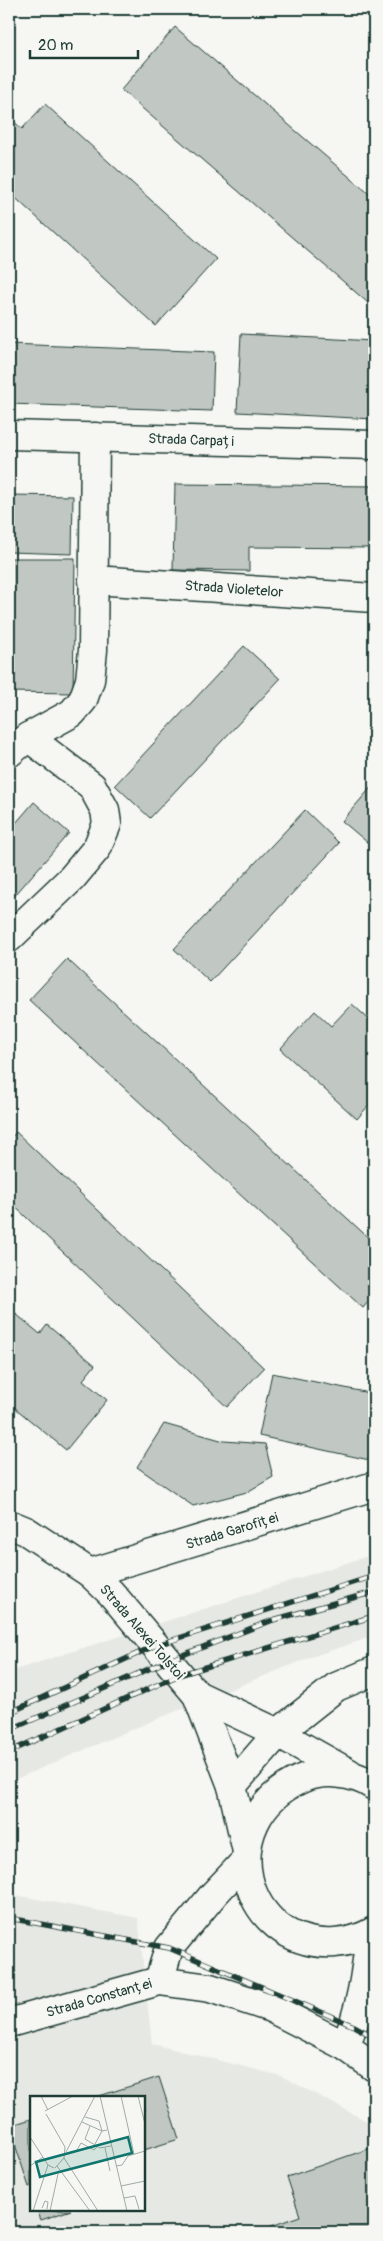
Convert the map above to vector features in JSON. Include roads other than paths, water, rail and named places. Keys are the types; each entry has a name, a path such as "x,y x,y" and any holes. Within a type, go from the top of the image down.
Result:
{"street":[{"name":"Strada Carpați","path":"9,435 374,445"},
{"path":"18,745 72,713 83,700 90,680 93,650 95,438"},
{"name":"Strada Violetelor","path":"93,580 374,598"},
{"path":"9,938 78,870 97,848 107,824 105,810 92,786 18,745"},
{"name":"Strada Garofiței","path":"90,1573 374,1486"},
{"name":"Strada Alexei Tolstoi","path":"9,1524 26,1531 90,1573 111,1593 197,1695 232,1786 246,1854 250,1885 260,1907 277,1925 298,1938 323,1944 347,1942 372,1932"},
{"path":"232,1786 278,1733 336,1687 374,1671"},
{"name":"Strada Alexei Tolstoi","path":"197,1695 278,1733 364,1781"},
{"name":"Strada Alexei Tolstoi","path":"246,1854 253,1824 266,1803 284,1787 306,1776 330,1773 364,1781"},
{"name":"Strada Constanței","path":"9,2023 159,1981 169,1948 246,1854"},
{"path":"345,2046 354,2026 366,1978 372,1932"},
{"path":"159,1981 210,1988 271,2008 345,2046 374,2067"}],"railway":[{"path":"9,1713 154,1646 374,1576"},
{"path":"9,1730 167,1661 273,1620 374,1592"},
{"path":"9,1752 179,1675 374,1616"},
{"path":"9,1918 169,1948 354,2026 374,2037"}]}
